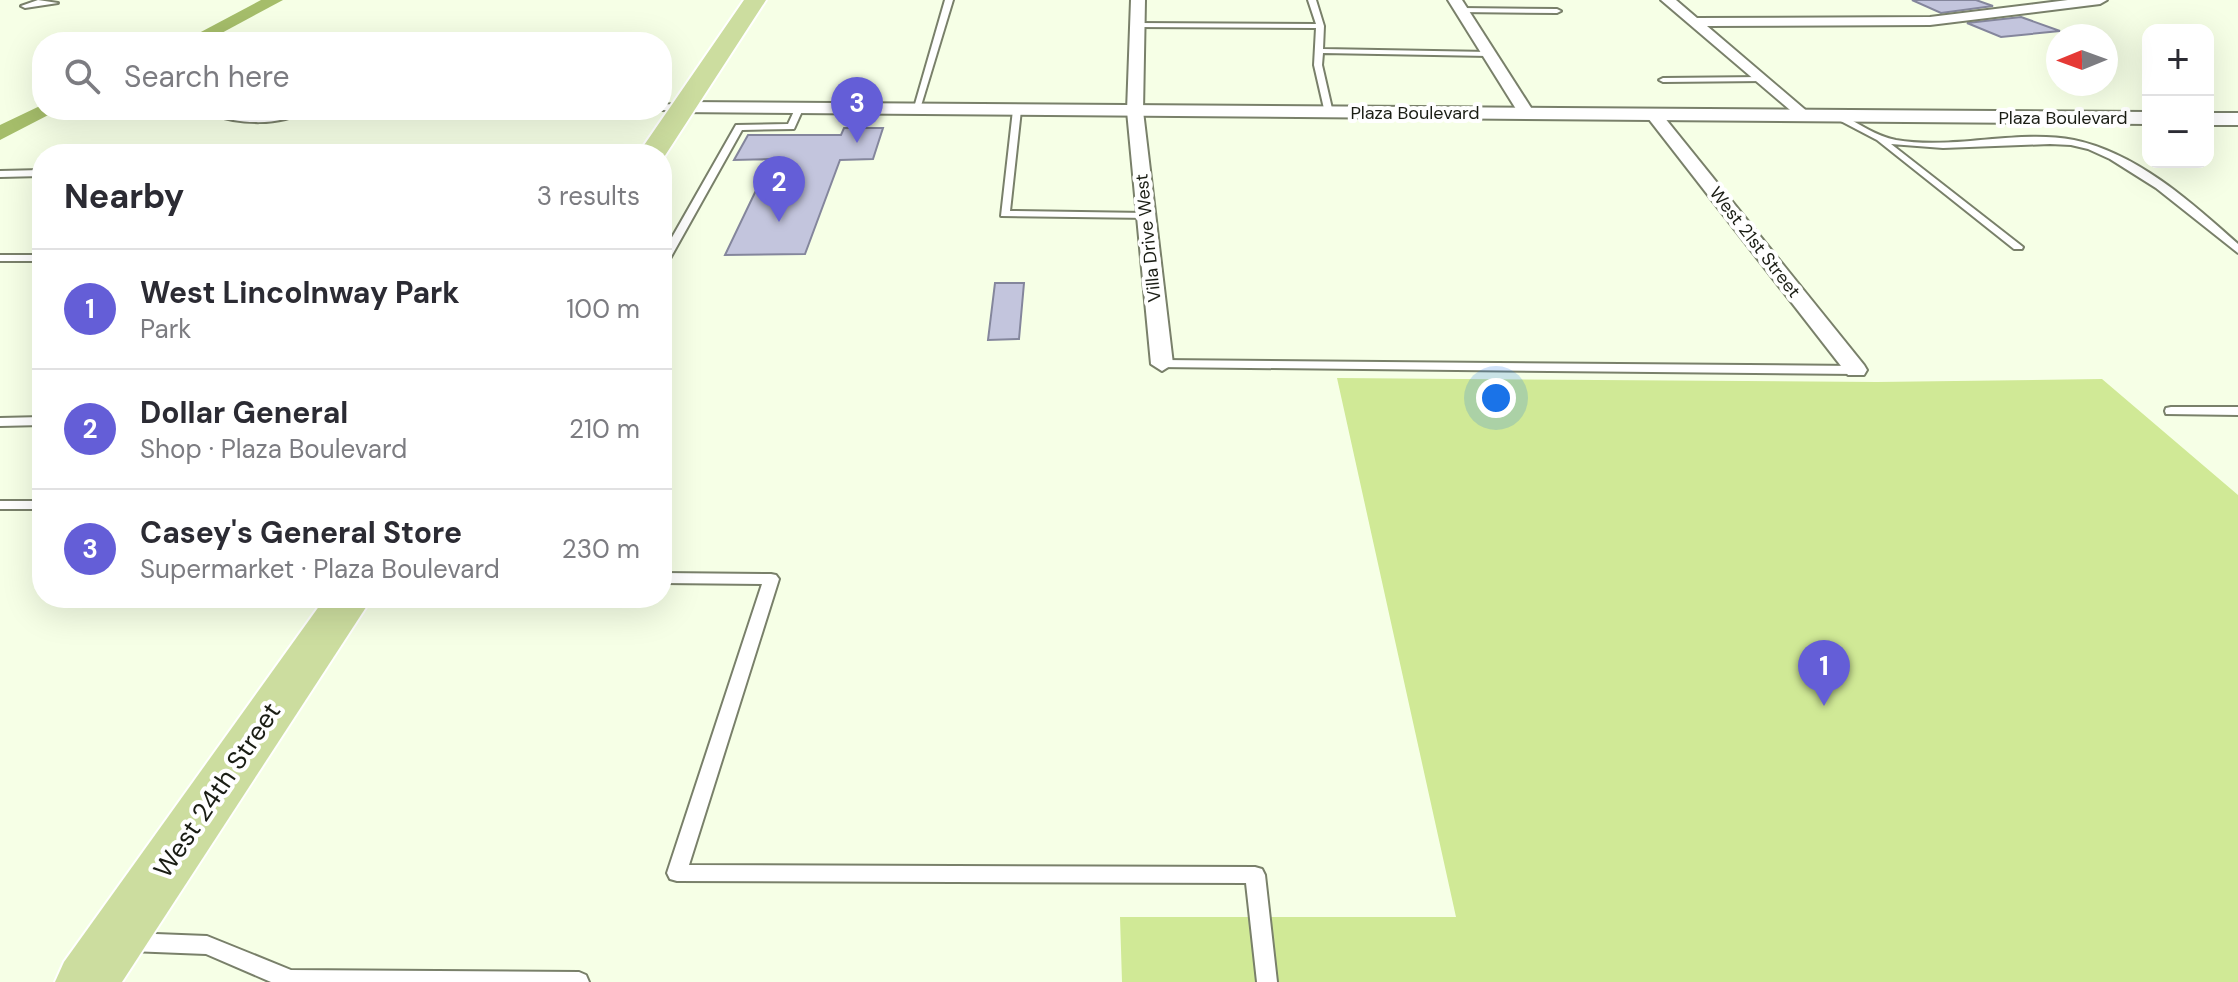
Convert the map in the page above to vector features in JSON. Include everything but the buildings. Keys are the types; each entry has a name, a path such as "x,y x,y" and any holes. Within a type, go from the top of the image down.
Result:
{"main road":[{"path":"672,108 755,0"},
{"path":"656,144 667,120"},
{"name":"West 24th Street","path":"100,962 342,608"}],"street":[{"name":"Villa Drive West","path":"1138,0 1135,111 1162,364"},
{"path":"1668,0 1803,116"},
{"path":"1694,22 1930,21 2100,0"},
{"path":"1458,5 1527,114"},
{"name":"Plaza Boulevard","path":"672,108 2142,118"},
{"name":"West 21st Street","path":"1654,115 1856,370"},
{"path":"2214,119 2238,119"}],"lane":[{"path":"916,109 949,0"},
{"path":"1312,0 1320,26 1318,65 1329,113"},
{"path":"1458,5 1557,11"},
{"path":"1137,25 1320,26"},
{"path":"1321,51 1489,54"},
{"path":"1663,80 1761,79"},
{"path":"672,238 739,127 791,127 799,109"},
{"path":"1017,110 1005,214 1146,216"},
{"path":"1838,116 1877,139 2018,247"},
{"path":"234,120 256,120"},
{"path":"1877,139 1907,143 2070,142 2099,149 2197,212 2238,250"},
{"path":"0,174 32,173"},
{"path":"0,258 32,258"},
{"path":"1162,364 1856,370"},
{"path":"2171,411 2238,411"},
{"path":"0,422 32,421"},
{"path":"0,505 32,505"},
{"path":"672,578 771,579 677,873 1255,875 1267,982"},
{"path":"100,962 207,945 289,981 579,982"}],"green space":[{"path":"1337,378 1877,382 2102,379 2238,495 2238,982 1122,982 1120,917 1456,917"}],"waterway":[{"path":"211,32 274,0"},
{"path":"0,133 32,118"}],"place":[{"name":"Casey's General Store","path":"857,143"},
{"name":"Dollar General","path":"779,222"},
{"name":"West Lincolnway Park","path":"1824,706"}]}
